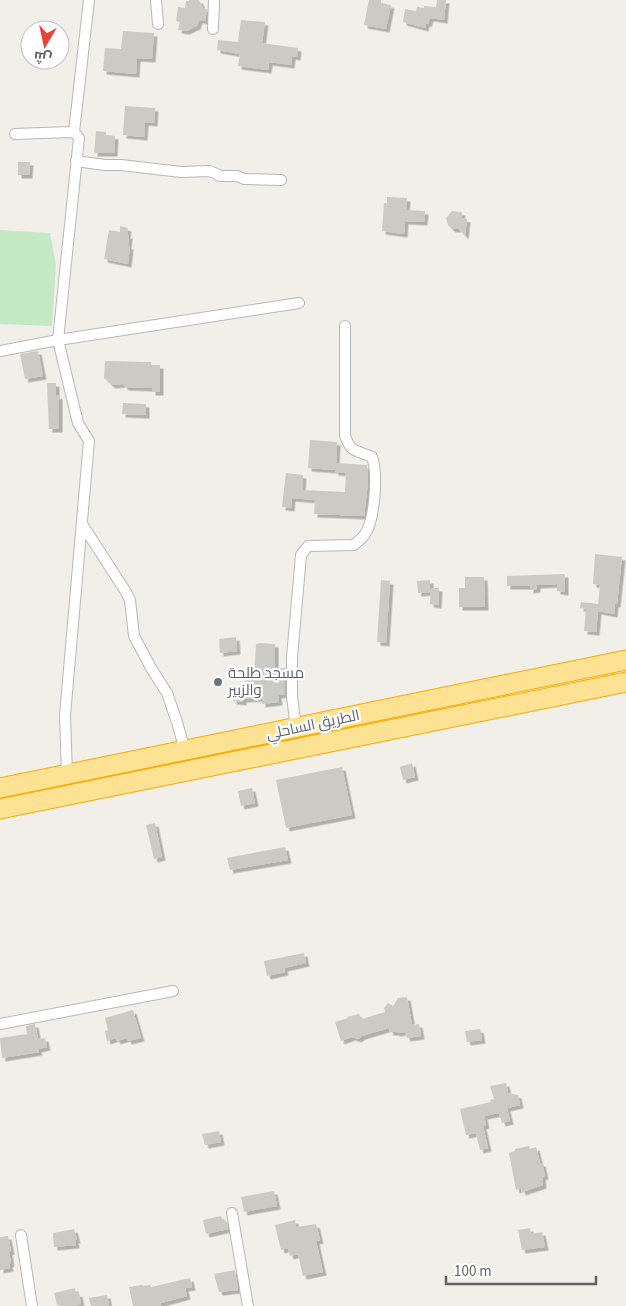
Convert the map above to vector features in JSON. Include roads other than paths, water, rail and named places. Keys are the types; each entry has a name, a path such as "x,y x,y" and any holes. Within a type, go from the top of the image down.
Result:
{"highway":[{"name":"الطريق الساحلي","path":"0,788 626,660"},
{"name":"الطريق الساحلي","path":"0,809 626,682"}],"street":[{"path":"67,775 65,715 89,438 78,423 58,340 79,138 74,132 89,0"},
{"path":"156,0 158,24"},
{"path":"213,29 214,0"},
{"path":"15,134 74,132"},
{"path":"76,161 105,166 121,165 181,172 209,171 218,176 280,180"},
{"path":"0,351 58,340 299,303"},
{"path":"296,729 292,696 292,657 301,555 308,546 354,545 365,534 371,520 374,504 374,464 372,457 355,451 348,445 345,435 345,326"},
{"path":"82,524 130,600 134,636 150,668 167,693 185,751"},
{"path":"0,1024 173,991"},
{"path":"232,1213 248,1306"},
{"path":"21,1235 32,1306"}],"place":[{"name":"مسجد طلحة والزبير","path":"218,682"}]}
